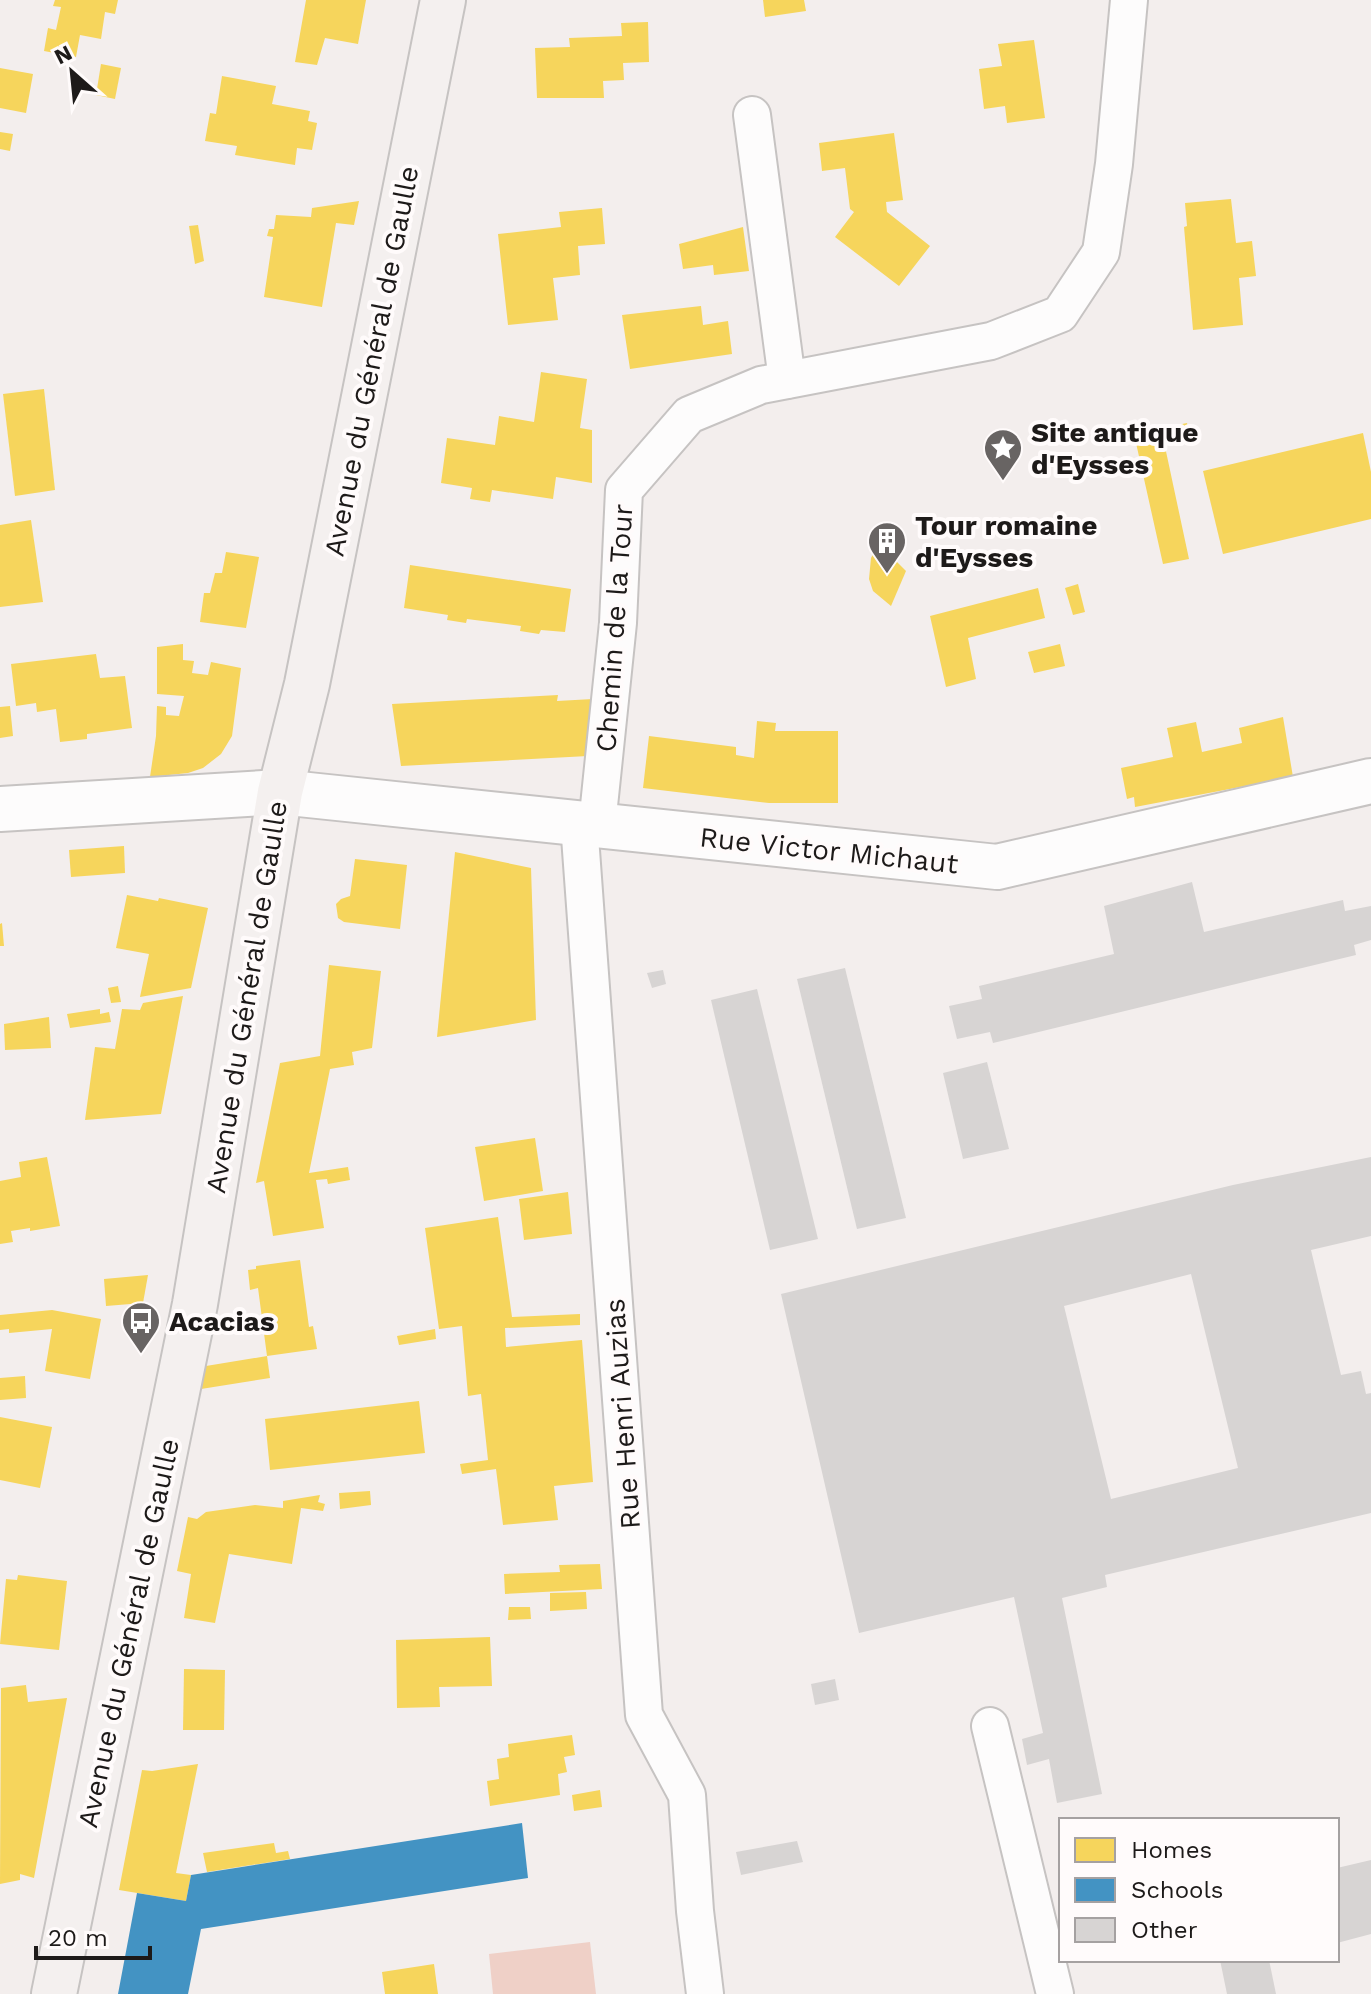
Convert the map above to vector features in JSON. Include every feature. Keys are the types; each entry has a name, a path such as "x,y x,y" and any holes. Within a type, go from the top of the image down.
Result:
{"main road":[{"name":"Avenue du Général de Gaulle","path":"54,1994 195,1304 280,792 307,684 443,0"}],"street":[{"name":"Chemin de la Tour","path":"588,824 618,623 624,490 689,415 761,385 991,341 1060,314 1101,252 1114,164 1129,0"},
{"path":"752,115 787,380"},
{"name":"Rue Victor Michaut","path":"0,809 280,792 997,867 1371,781"},
{"name":"Rue Henri Auzias","path":"588,824 644,1715 687,1795 695,1911 705,1994"},
{"path":"990,1726 1055,1994"}],"shaded area":[{"path":"590,1942 596,1994 493,1994 489,1954"}],"building: Homes":[{"path":"55,0 118,0 115,14 105,12 101,39 80,35 76,57 44,51 48,28 56,30 61,7 53,6"},
{"path":"306,0 366,0 358,44 325,38 317,65 295,62"},
{"path":"763,0 804,0 806,11 765,17"},
{"path":"648,22 649,62 623,63 624,80 603,81 604,98 537,98 535,48 570,47 569,38 622,36 621,23"},
{"path":"1034,40 1045,118 1007,123 1005,106 984,109 979,69 1002,66 998,44"},
{"path":"101,64 121,68 115,99 96,95"},
{"path":"0,68 33,74 26,113 0,108"},
{"path":"222,76 276,86 272,104 310,111 308,121 317,123 312,150 297,148 295,165 235,155 237,146 205,141 210,113 216,114"},
{"path":"0,132 13,134 10,151 0,149"},
{"path":"894,133 903,200 886,202 887,212 930,246 899,286 835,237 854,212 850,209 845,168 822,171 819,143"},
{"path":"1231,199 1236,243 1252,241 1256,276 1239,278 1243,325 1193,330 1184,227 1187,226 1185,203"},
{"path":"359,201 354,225 336,223 322,307 264,297 273,237 267,236 269,229 274,229 276,215 311,217 312,208"},
{"path":"602,208 605,244 578,246 580,275 553,278 558,320 508,325 498,234 561,227 559,212"},
{"path":"198,225 204,261 195,264 189,226"},
{"path":"743,227 749,271 714,275 713,265 683,269 679,244"},
{"path":"701,306 703,325 728,321 732,354 630,369 622,315"},
{"path":"541,372 587,379 580,428 592,430 592,483 556,477 553,499 492,490 490,502 470,499 472,488 441,483 447,438 495,445 499,416 534,422"},
{"path":"44,389 55,490 15,496 3,394"},
{"path":"1187,423 1190,435 1164,442 1189,559 1163,564 1134,434"},
{"path":"1363,433 1371,472 1371,519 1223,554 1203,471"},
{"path":"31,520 43,602 0,607 0,525"},
{"name":"Tour romaine d'Eysses","path":"879,544 906,571 891,606 873,591 869,579 871,558"},
{"path":"226,552 259,557 246,628 200,622 204,593 210,593 215,573 222,573"},
{"path":"410,565 571,589 565,632 541,630 539,634 520,631 521,626 467,619 466,623 447,620 448,615 404,608"},
{"path":"1078,584 1085,612 1073,615 1065,588"},
{"path":"1038,588 1045,618 968,638 976,679 946,687 930,616"},
{"path":"183,644 183,660 194,661 192,673 208,675 211,662 241,668 232,736 221,754 203,768 188,773 150,777 157,706 166,707 166,715 179,716 184,696 157,694 157,647"},
{"path":"1060,644 1065,666 1034,673 1028,652"},
{"path":"96,654 100,678 125,676 132,728 87,734 87,739 60,742 56,709 37,712 36,703 16,706 11,664"},
{"path":"558,695 557,701 593,699 588,756 401,766 392,704"},
{"path":"10,706 13,736 0,738 0,707"},
{"path":"1283,717 1293,777 1135,807 1134,797 1127,799 1121,768 1173,757 1167,728 1196,722 1202,752 1242,743 1239,728"},
{"path":"757,721 776,723 775,731 838,731 838,803 769,803 643,788 649,736 736,747 736,755 754,758"},
{"path":"124,846 125,873 71,877 69,850"},
{"path":"455,852 531,868 536,1020 437,1037"},
{"path":"355,859 407,865 400,929 344,922 338,918 336,904 350,896"},
{"path":"127,895 208,908 191,988 140,997 149,954 116,948"},
{"path":"0,924 4,946 0,946"},
{"path":"329,965 381,971 372,1048 352,1052 354,1065 330,1069 309,1173 348,1167 350,1180 328,1184 327,1179 316,1180 324,1228 273,1236 264,1181 256,1183 280,1063 320,1056"},
{"path":"118,986 121,1002 111,1003 108,988"},
{"path":"183,996 161,1114 85,1120 95,1047 115,1049 122,1009 140,1010 143,1003"},
{"path":"100,1009 100,1014 109,1012 111,1022 70,1028 67,1014"},
{"path":"49,1017 51,1048 5,1050 4,1024"},
{"path":"535,1138 543,1191 484,1201 475,1147"},
{"path":"47,1157 60,1226 11,1231 13,1242 0,1244 0,1181 21,1177 19,1162"},
{"path":"568,1192 572,1234 524,1240 519,1199"},
{"path":"498,1217 512,1317 580,1314 580,1325 505,1328 506,1347 582,1340 593,1482 554,1486 558,1520 503,1525 496,1469 462,1474 460,1464 488,1460 481,1394 468,1396 462,1326 439,1329 425,1228"},
{"path":"300,1260 309,1327 313,1326 317,1349 267,1356 258,1288 250,1290 248,1270 256,1269 256,1266"},
{"path":"148,1275 143,1303 106,1306 104,1279"},
{"path":"52,1310 101,1319 90,1379 45,1371 52,1329 9,1333 9,1329 0,1330 0,1315"},
{"path":"435,1329 436,1339 399,1345 397,1336"},
{"path":"267,1356 270,1378 201,1389 206,1366"},
{"path":"25,1376 26,1398 0,1400 0,1378"},
{"path":"419,1401 425,1453 270,1470 265,1419"},
{"path":"0,1417 52,1427 40,1488 0,1480"},
{"path":"370,1491 371,1505 340,1509 339,1493"},
{"path":"320,1495 318,1502 325,1504 323,1511 301,1508 292,1564 229,1554 215,1623 184,1618 191,1574 177,1571 188,1517 197,1519 206,1512 255,1505 283,1508 283,1501"},
{"path":"600,1564 602,1589 505,1594 504,1574 560,1572 559,1565"},
{"path":"18,1575 67,1581 59,1650 0,1644 6,1579 17,1580"},
{"path":"586,1592 587,1609 550,1611 550,1593"},
{"path":"509,1607 530,1607 531,1619 508,1620"},
{"path":"490,1637 492,1686 439,1687 440,1707 397,1708 396,1640"},
{"path":"184,1669 225,1670 224,1730 183,1730"},
{"path":"26,1685 28,1702 67,1698 34,1878 20,1874 20,1880 0,1884 1,1688"},
{"path":"572,1735 575,1755 564,1757 567,1772 558,1774 560,1795 490,1806 487,1781 499,1779 497,1759 509,1757 508,1744"},
{"path":"198,1764 176,1873 191,1875 186,1901 119,1890 142,1770"},
{"path":"600,1790 602,1807 574,1811 572,1795"},
{"path":"274,1843 276,1853 288,1851 290,1859 207,1872 203,1853"},
{"path":"434,1964 438,1994 385,1994 382,1972"}],"building: Schools":[{"path":"522,1823 528,1878 201,1929 188,1994 118,1994 137,1893 186,1901 191,1875"}],"building: Other":[{"path":"1192,882 1204,932 1343,900 1345,911 1371,906 1371,940 1354,945 1356,955 993,1043 990,1032 957,1039 949,1006 982,999 979,986 1114,954 1104,906"},
{"path":"845,968 906,1218 857,1229 797,979"},
{"path":"663,970 666,984 652,988 647,973"},
{"path":"757,989 818,1239 770,1250 711,1000"},
{"path":"987,1062 1009,1149 963,1159 943,1073"},
{"path":"1371,1157 1371,1236 1311,1250 1341,1375 1361,1371 1366,1394 1371,1393 1371,1513 1105,1575 1107,1587 1062,1598 1102,1794 1057,1803 1049,1759 1027,1765 1022,1739 1043,1733 1014,1597 859,1633 781,1294 1233,1185","holes":["1191,1274 1238,1468 1111,1499 1064,1306"]},
{"path":"835,1679 839,1700 815,1705 811,1684"},
{"path":"797,1841 803,1862 741,1875 736,1852"},
{"path":"1371,1860 1371,1934 1339,1942 1339,1868"},
{"path":"1220,1962 1269,1962 1276,1994 1227,1994"}],"place":[{"name":"Site antique d'Eysses","path":"1003,482"},
{"name":"Tour romaine d'Eysses","path":"887,575"},
{"name":"Acacias","path":"141,1355"}]}
